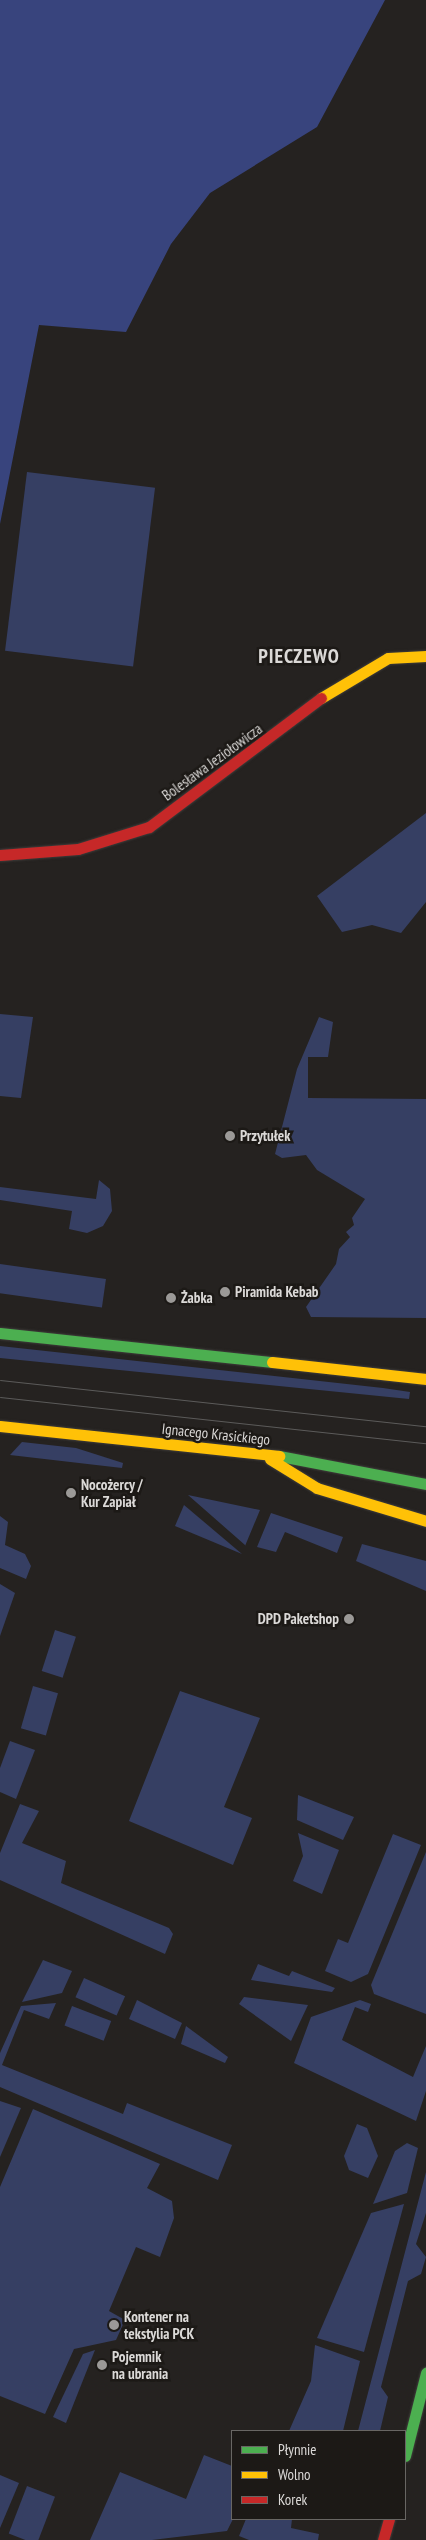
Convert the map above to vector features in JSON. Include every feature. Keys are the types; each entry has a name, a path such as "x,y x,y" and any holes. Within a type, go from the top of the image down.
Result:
{"main road":[{"name":"Bolesława Jeziołowicza","path":"0,855 78,849 149,827 343,682 388,658 426,656"},
{"path":"0,1333 426,1379"},
{"name":"Ignacego Krasickiego","path":"0,1426 262,1454 426,1484"},
{"path":"262,1454 317,1488 426,1522"},
{"path":"406,2452 426,2373"},
{"path":"383,2540 389,2520"}],"shaded area":[{"path":"0,0 385,0 317,127 210,193 171,244 126,332 39,325 0,524"},
{"path":"27,472 155,488 133,666 5,651"},
{"path":"426,813 426,902 401,933 372,925 342,932 317,896"},
{"path":"0,1014 33,1017 21,1098 0,1096"},
{"path":"319,1017 333,1022 328,1057 308,1057 308,1098 426,1099 426,1318 311,1317 306,1307 336,1264 339,1249 350,1237 346,1232 354,1225 352,1218 365,1199 317,1170 306,1155 282,1158 275,1154 297,1069"},
{"path":"99,1180 110,1189 112,1211 103,1226 87,1233 69,1229 72,1211 0,1200 0,1187 96,1199"},
{"path":"0,1264 106,1279 102,1308 0,1293"},
{"path":"0,1346 410,1392 409,1399 0,1358"},
{"path":"22,1442 76,1448 123,1463 122,1468 10,1455"},
{"path":"188,1495 260,1510 245,1546 245,1545"},
{"path":"184,1505 242,1554 175,1526"},
{"path":"271,1513 343,1537 337,1553 285,1532 276,1552 257,1547"},
{"path":"0,1516 8,1522 5,1545 25,1554 31,1566 26,1579 0,1568"},
{"path":"362,1544 426,1561 426,1591 356,1561"},
{"path":"0,1584 15,1593 0,1636"},
{"path":"55,1630 76,1637 63,1678 42,1671"},
{"path":"33,1686 58,1693 46,1735 21,1728"},
{"path":"180,1691 260,1718 224,1807 252,1818 233,1865 129,1821"},
{"path":"10,1741 35,1750 16,1799 0,1792 0,1768"},
{"path":"298,1795 354,1817 343,1840 297,1820"},
{"path":"20,1804 39,1811 22,1843 66,1861 61,1883 169,1928 173,1934 165,1954 0,1880 0,1853"},
{"path":"298,1833 339,1850 322,1894 293,1881 303,1856"},
{"path":"393,1834 421,1845 368,1974 351,1982 325,1971 338,1939 348,1943"},
{"path":"426,1852 426,2014 374,1994 371,1985"},
{"path":"43,1960 72,1971 62,1993 22,2002"},
{"path":"258,1964 289,1976 292,1971 335,1988 332,1992 251,1980"},
{"path":"84,1978 125,1996 117,2015 75,1997"},
{"path":"244,1997 308,2005 291,2041 239,2004"},
{"path":"137,2000 182,2023 175,2039 129,2019"},
{"path":"360,2000 371,2004 368,2012 355,2007 342,2040 413,2077 426,2046 426,2091 416,2121 294,2063 311,2017"},
{"path":"56,2003 49,2019 24,2010 2,2065 123,2114 127,2103 232,2145 218,2180 0,2087 0,2053 21,2006"},
{"path":"72,2006 111,2021 104,2041 64,2026"},
{"path":"186,2026 228,2057 225,2063 181,2044"},
{"path":"0,2101 21,2108 0,2157"},
{"path":"33,2109 160,2164 147,2188 172,2201 174,2218 160,2257 136,2247 109,2311 125,2320 116,2340 74,2349 45,2414 0,2396 0,2187"},
{"path":"357,2124 367,2128 378,2156 368,2178 349,2170 344,2156"},
{"path":"407,2143 418,2148 407,2193 373,2204 395,2151"},
{"path":"426,2172 426,2213 416,2244 426,2257 421,2274 408,2281 381,2387 388,2397 380,2430 358,2430"},
{"path":"404,2204 364,2352 317,2338 371,2213"},
{"path":"315,2345 360,2361 343,2430 289,2430 311,2381"},
{"path":"95,2350 66,2423 53,2417 83,2354"},
{"path":"204,2455 231,2466 232,2520 227,2531 152,2540 90,2540 120,2472 186,2499"},
{"path":"0,2475 19,2483 0,2528"},
{"path":"27,2486 55,2497 38,2540 25,2540 9,2534"},
{"path":"246,2520 292,2520 291,2528 319,2534 318,2540 249,2540 239,2536"}],"tram line":[{"path":"0,1380 426,1426"},
{"path":"0,1397 426,1443"}],"traffic: fast":[{"path":"0,1333 272,1362"},
{"path":"279,1456 426,1484"},
{"path":"406,2452 426,2373"}],"traffic: slow":[{"path":"321,698 388,658 426,656"},
{"path":"272,1362 426,1379"},
{"path":"0,1426 279,1456"},
{"path":"270,1459 317,1488 426,1521"}],"traffic: jam":[{"path":"0,855 78,849 149,827 321,698"},
{"path":"383,2540 389,2520"}],"place":[{"name":"Przytułek","path":"230,1136"},
{"name":"Piramida Kebab","path":"225,1292"},
{"name":"Żabka","path":"171,1298"},
{"name":"Nocożercy / Kur Zapiał","path":"71,1493"},
{"name":"DPD Paketshop","path":"349,1619"},
{"name":"Kontener na tekstylia PCK","path":"114,2325"},
{"name":"Pojemnik na ubrania","path":"102,2365"}],"district":[{"name":"PIECZEWO","path":"299,656"}]}
